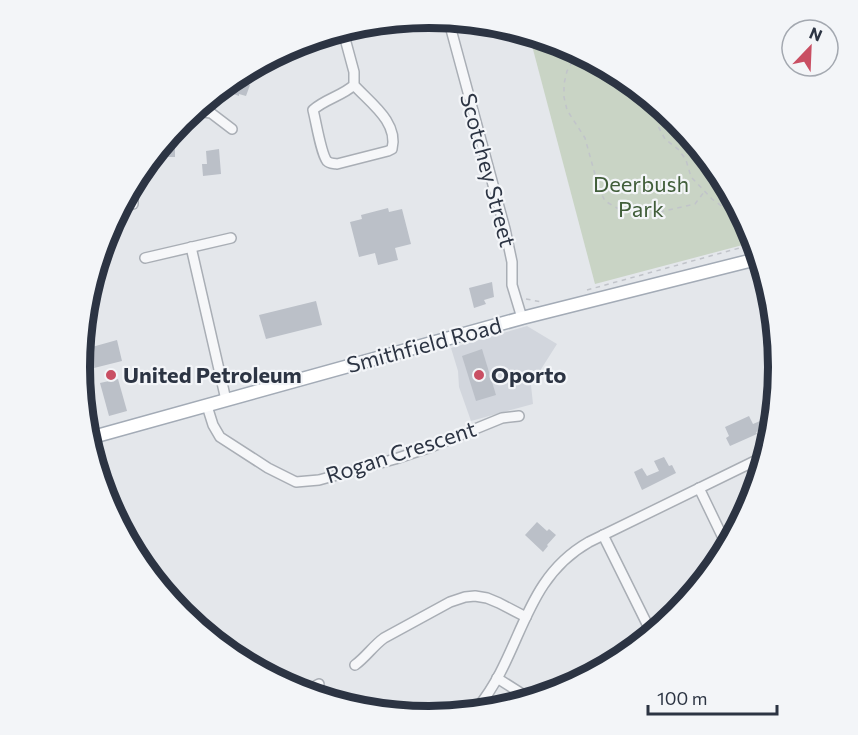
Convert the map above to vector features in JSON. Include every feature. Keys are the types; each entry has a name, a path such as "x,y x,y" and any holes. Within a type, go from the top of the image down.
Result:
{"main road":[{"name":"Smithfield Road","path":"97,436 522,318 750,261"}],"street":[{"name":"Scotchey Street","path":"451,29 505,229 512,262 512,285 522,318"},
{"path":"345,39 354,72 354,85 384,116 389,124 394,146 388,151 337,164 330,163 322,151 313,110 354,85"},
{"path":"206,112 211,113 232,129"},
{"path":"145,258 231,238"},
{"path":"191,247 226,400"},
{"name":"Rogan Crescent","path":"207,406 213,425 220,436 268,468 296,482 319,480 395,459 502,418 519,416"},
{"path":"481,703 496,678 540,587 556,566 572,552 603,535 754,461"},
{"path":"699,488 723,537"},
{"path":"603,535 648,626"},
{"path":"355,665 384,638 450,602 465,597 487,598 526,617"},
{"path":"496,678 521,694"},
{"path":"314,687 320,684"}],"path":[{"path":"574,61 567,71 564,84 565,104 585,138 599,189 605,201 617,208 655,213 695,204 704,192"},
{"path":"658,118 661,132 686,160 691,177 704,192 723,207 727,205"},
{"path":"579,292 745,246"},
{"path":"523,299 547,302"}],"shaded area":[{"path":"527,326 557,344 531,385 533,404 471,421 459,387 458,371 451,348"}],"green space":[{"name":"Deerbush Park","path":"532,44 559,54 598,74 635,99 669,128 711,179 723,198 744,245 595,284"}],"building":[{"path":"246,83 250,85 246,96 239,94 239,96 231,93"},
{"path":"175,143 175,157 164,156"},
{"path":"219,149 221,174 203,176 202,164 207,164 206,151"},
{"path":"388,208 389,212 402,209 411,244 395,248 398,260 378,265 375,253 359,257 350,222 362,219 361,215"},
{"path":"492,282 494,297 484,300 486,304 474,308 469,288"},
{"path":"316,301 322,325 266,339 259,315"},
{"path":"117,340 122,361 94,368 90,357 92,347"},
{"name":"Oporto","path":"482,349 496,395 476,401 462,356"},
{"path":"118,379 127,411 109,416 100,383"},
{"path":"749,416 753,424 760,421 762,426 762,430 756,432 757,434 730,446 726,438 729,436 725,427"},
{"path":"664,457 676,473 642,490 634,472 642,468 647,476 659,471 654,461"},
{"path":"537,522 556,535 543,552 525,535"}],"place":[{"name":"United Petroleum","path":"111,375"},
{"name":"Oporto","path":"479,375"}]}
